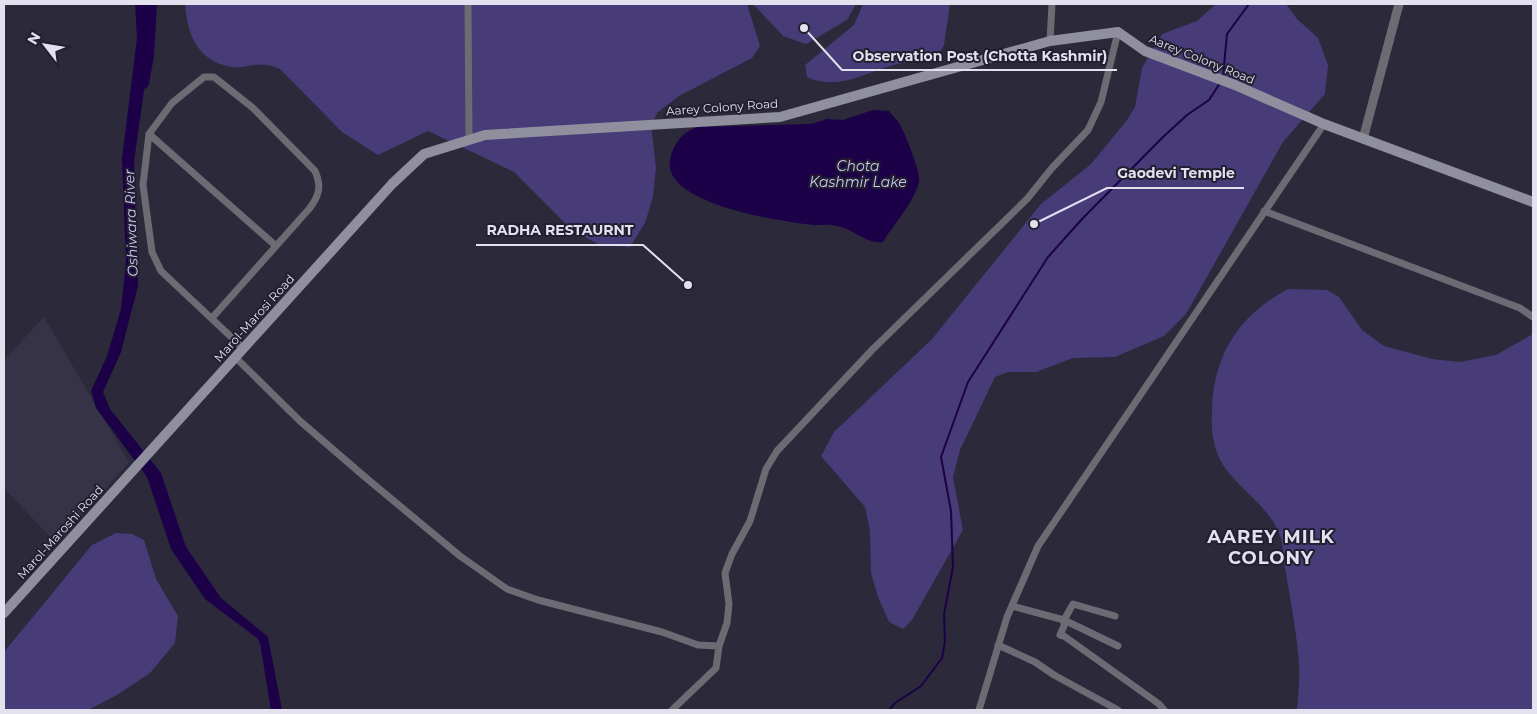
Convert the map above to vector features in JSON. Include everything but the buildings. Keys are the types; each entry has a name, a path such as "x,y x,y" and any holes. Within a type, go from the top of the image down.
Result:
{"main road":[{"name":"Aarey Colony Road","path":"392,184 424,154 485,135 780,117 1050,41 1118,32 1145,51 1206,73 1324,124 1533,202"},
{"name":"Marol-Marosi Road","path":"135,469 392,184"},
{"name":"Marol-Maroshi Road","path":"4,613 135,469"}],"street":[{"path":"468,4 468,140"},
{"path":"1050,41 1052,4"},
{"path":"1363,139 1399,4"},
{"path":"672,710 716,668 719,646 727,623 729,604 725,573 732,554 750,521 766,469 777,450 872,350 1027,199 1052,168 1088,130 1101,102 1118,32"},
{"path":"212,318 316,199 320,191 319,181 314,172 254,108 214,77 204,77 172,103 149,134 143,185 152,252 161,270 244,349"},
{"path":"979,710 998,645 1012,606 1038,546 1324,124"},
{"path":"149,134 276,246"},
{"path":"1264,212 1520,308 1533,317"},
{"path":"236,358 300,421 365,477 460,556 507,589 538,600 662,632 698,645 719,646"},
{"path":"1115,616 1073,604 1064,620 1064,626 1060,635 1159,704 1164,710"},
{"path":"1012,606 1064,620 1118,646"},
{"path":"998,645 1035,662 1054,675 1118,710"}],"shaded area":[{"path":"185,4 747,4 760,46 752,58 679,96 658,112 651,125 656,168 653,197 645,223 630,247 600,245 571,229 514,172 428,131 378,155 342,132 280,69 265,65 234,67 216,62 201,51 195,43 188,25"},
{"path":"753,4 856,4 847,20 806,44 783,36"},
{"path":"863,4 950,4 944,45 937,57 898,64 842,81 819,81 807,77 805,65 854,25"},
{"path":"1216,4 1286,4 1297,19 1318,38 1328,65 1325,94 1283,142 1186,314 1164,336 1115,357 1073,358 1036,372 1008,372 995,377 960,450 953,477 963,530 912,620 903,629 889,622 878,597 871,573 870,531 865,507 821,456 834,432 932,339 1041,204 1091,164 1127,120 1135,107 1142,68 1162,34 1197,21"},
{"path":"1288,289 1327,290 1339,297 1362,330 1384,346 1432,359 1460,362 1496,355 1533,334 1533,710 1297,710 1298,653 1281,538 1268,514 1223,465 1213,439 1212,425 1217,372 1232,339 1256,311"},
{"path":"44,317 129,462 57,544 4,488 4,360"},
{"path":"116,533 132,534 144,540 156,579 178,616 175,643 150,673 117,695 88,710 4,710 4,652 92,545"}],"water":[{"path":"135,4 151,4 145,83 134,162 138,286 121,352 103,392 110,409 161,473 186,547 221,598 268,637 282,710 271,710 260,643 257,638 205,599 171,549 147,477 96,408 91,391 107,356 121,309 126,262 122,159 137,38"},
{"name":"Chota Kashmir Lake","path":"873,110 889,111 899,123 912,152 919,177 917,189 913,197 883,242 865,239 849,230 834,225 814,225 777,220 727,208 704,199 685,188 673,175 670,160 673,149 679,139 697,127 811,124 827,119 843,120"}],"waterway":[{"name":"Oshiwara River","path":"143,83 148,56 151,4"},
{"path":"1223,76 1227,34 1249,4"},
{"path":"889,710 895,703 921,686 942,658 945,641 944,614 953,567 951,511 941,457 968,382 1048,257 1083,218 1162,138 1187,115 1209,100 1220,83"}],"place":[{"name":"Observation Post (Chotta Kashmir)","path":"804,28"},
{"name":"Gaodevi Temple","path":"1034,224"},
{"name":"RADHA RESTAURNT","path":"688,285"}],"district":[{"name":"AAREY MILK COLONY","path":"1271,547"}]}
